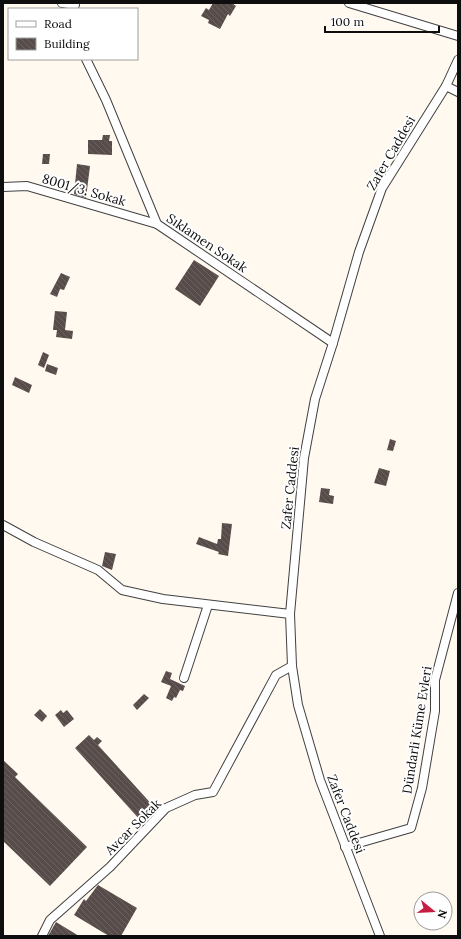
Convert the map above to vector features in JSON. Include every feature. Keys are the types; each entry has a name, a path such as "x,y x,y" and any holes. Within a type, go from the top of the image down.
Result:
{"street":[{"path":"62,3 75,6"},
{"path":"349,3 458,36"},
{"name":"Sıklamen Sokak","path":"86,60 106,100 157,224 333,343"},
{"name":"Zafer Caddesi","path":"380,936 320,780 298,705 292,666 290,614 304,458 315,399 359,252 382,188 446,86 458,60"},
{"path":"446,86 458,92"},
{"name":"8001/3. Sokak","path":"3,187 27,186 157,224"},
{"path":"3,525 34,542 98,570 122,590 163,599 290,614"},
{"name":"Dündarli Küme Evleri","path":"345,847 411,828 422,788 435,711 435,680 455,614 458,593"},
{"path":"184,678 208,605"},
{"name":"Avcar Sokak","path":"42,936 50,920 110,867 166,808 195,795 213,792 276,675 292,666"}],"building":[{"path":"213,3 232,3 236,6 230,16 228,14 220,29 208,23 209,20 201,16 206,8 209,10"},
{"path":"103,135 110,135 109,141 112,141 112,155 88,154 88,140 102,140"},
{"path":"43,154 50,154 49,164 42,164"},
{"path":"77,164 90,166 86,198 74,194"},
{"path":"194,260 219,276 200,306 175,289"},
{"path":"61,273 70,277 64,290 60,289 57,297 50,294"},
{"path":"55,311 67,312 65,330 73,331 72,339 56,337 57,330 53,330"},
{"path":"43,352 49,355 44,368 38,365"},
{"path":"47,364 58,368 56,375 45,371"},
{"path":"15,377 32,385 29,393 12,385"},
{"path":"390,439 396,441 393,451 387,450"},
{"path":"379,468 390,471 386,486 374,483"},
{"path":"321,488 330,489 329,495 334,496 333,504 319,502"},
{"path":"222,523 232,524 228,556 218,554 219,552 196,544 199,537 217,544 218,539 221,539"},
{"path":"105,552 116,554 112,570 102,566"},
{"path":"166,671 172,673 170,679 185,686 183,691 180,690 176,698 174,697 172,701 166,698 171,686 161,682"},
{"path":"144,694 149,698 137,710 133,705"},
{"path":"40,709 47,716 42,722 34,715"},
{"path":"61,710 63,713 67,710 74,719 64,727 55,715"},
{"path":"89,735 94,740 97,737 102,741 98,745 155,808 141,821 75,748"},
{"path":"3,760 18,774 15,777 87,847 50,886 3,841"},
{"path":"98,885 137,908 121,936 109,936 74,915 84,899 86,901"},
{"path":"56,922 79,936 48,936"}]}
